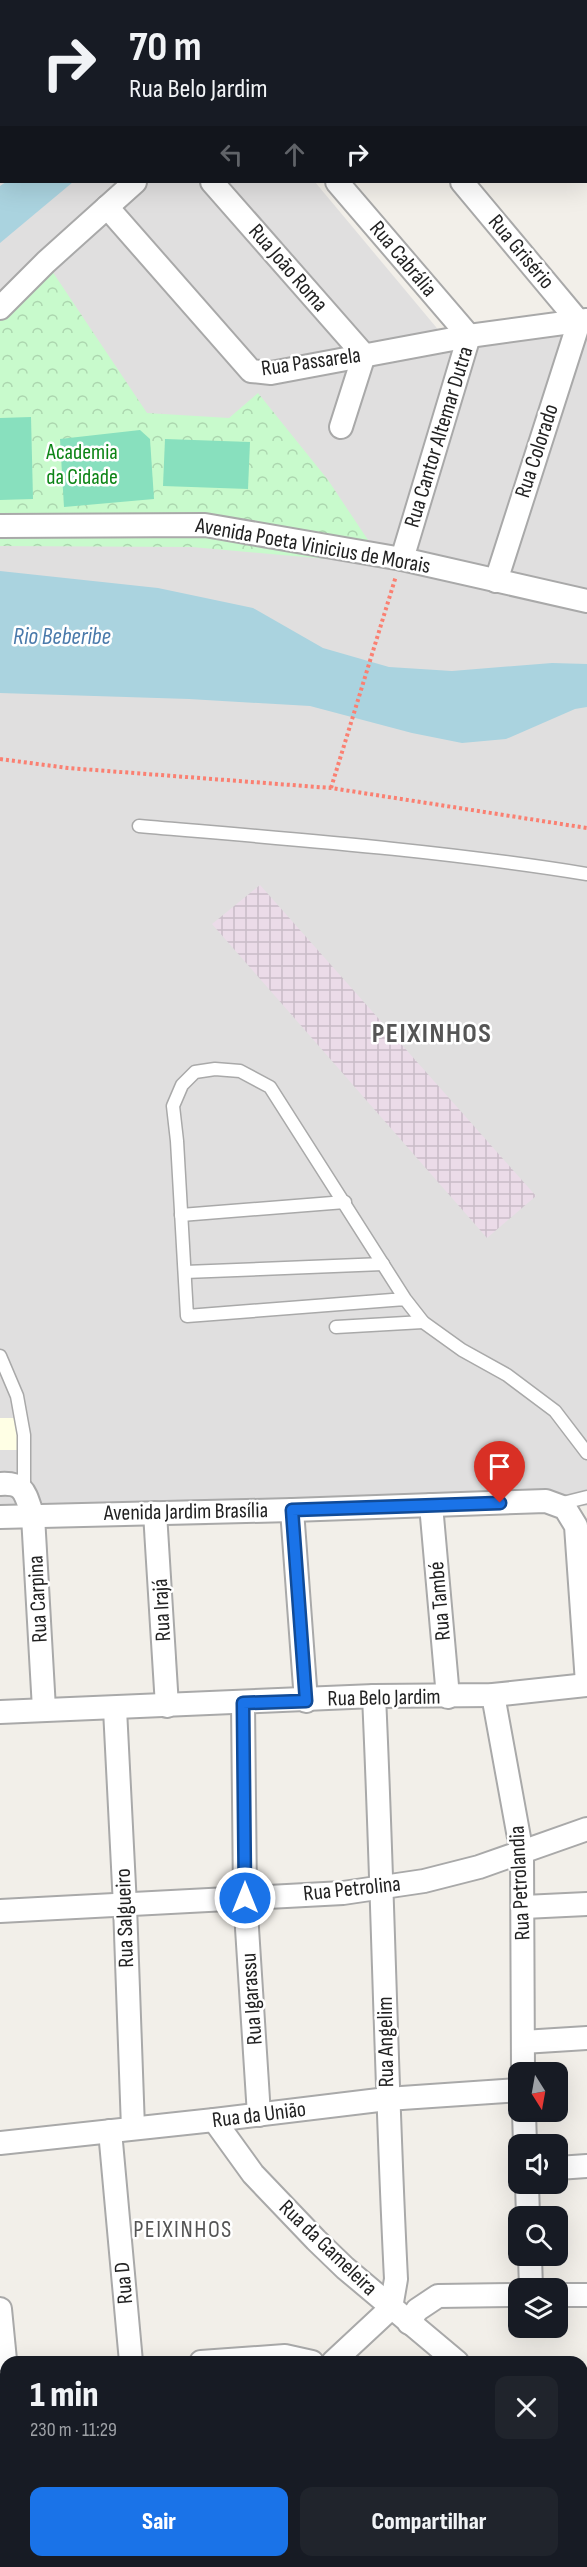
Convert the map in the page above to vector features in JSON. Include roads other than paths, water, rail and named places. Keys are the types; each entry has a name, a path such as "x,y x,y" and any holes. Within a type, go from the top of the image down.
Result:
{"street":[{"path":"0,308 46,262 134,183"},
{"name":"Rua João Roma","path":"213,183 364,355"},
{"name":"Rua Cabrália","path":"338,183 469,336"},
{"name":"Rua Grisério","path":"463,183 583,321"},
{"name":"Rua Passarela","path":"107,207 251,371 271,373 469,336 583,321"},
{"name":"Rua Colorado","path":"496,581 583,321"},
{"name":"Rua Cantor Altemar Dutra","path":"402,559 469,336"},
{"path":"341,427 364,355"},
{"name":"Avenida Poeta Vinicius de Morais","path":"0,526 205,525 402,559 587,602"},
{"path":"0,1484 15,1484 24,1491"},
{"name":"Rua Carpina","path":"24,1491 33,1516 44,1708"},
{"name":"Avenida Jardim Brasília","path":"0,1517 546,1501 558,1505"},
{"name":"Rua També","path":"432,1505 448,1697"},
{"path":"558,1505 572,1516 576,1526 587,1684"},
{"path":"292,1510 306,1701"},
{"name":"Rua Irajá","path":"156,1513 167,1706"},
{"name":"Rua Belo Jardim","path":"0,1712 44,1708 115,1709 374,1696 493,1695 587,1684"},
{"name":"Rua Petrolandia","path":"493,1695 522,1854 523,2062"},
{"name":"Rua Angelim","path":"374,1696 383,1888 387,2099 396,2279 392,2308"},
{"name":"Rua Igarassu","path":"243,1703 245,1898 259,2115"},
{"name":"Rua Salgueiro","path":"115,1709 133,2128"},
{"name":"Rua Petrolina","path":"0,1911 343,1893 383,1888 479,1867 522,1854 587,1829"},
{"path":"524,1907 587,1904"},
{"path":"523,2042 587,2038"},
{"name":"Rua da União","path":"0,2143 387,2099 508,2091"},
{"name":"Rua da Gameleira","path":"214,2120 253,2174 316,2241 450,2356"},
{"name":"Rua D","path":"110,2131 130,2356"},
{"path":"568,2167 587,2166"},
{"path":"409,2323 417,2310 438,2296 508,2295"},
{"path":"568,2295 587,2295"},
{"path":"0,2308 4,2356"},
{"path":"340,2356 392,2308"}],"lane":[{"path":"139,826 396,849 513,862 587,874"},
{"path":"405,1299 187,1316 173,1106 182,1085 195,1072 215,1069 240,1071 270,1087 405,1299 423,1322 462,1350 507,1375 555,1411 587,1453"},
{"path":"182,1215 345,1202"},
{"path":"185,1272 383,1264"},
{"path":"336,1327 423,1322"},
{"path":"0,1356 17,1396 21,1415 24,1435 24,1491"},
{"path":"558,1505 587,1497"}],"water":[{"path":"4,183 72,183 0,243 0,186"},
{"name":"Rio Beberibe","path":"0,571 158,588 253,608 323,648 389,667 452,671 552,663 587,664 587,707 575,709 506,739 462,743 412,733 310,706 189,699 0,693"}],"district":[{"name":"PEIXINHOS","path":"432,1033"},
{"name":"PEIXINHOS","path":"183,2229"}],"park label":[{"name":"Academia da Cidade","path":"82,464"}]}
